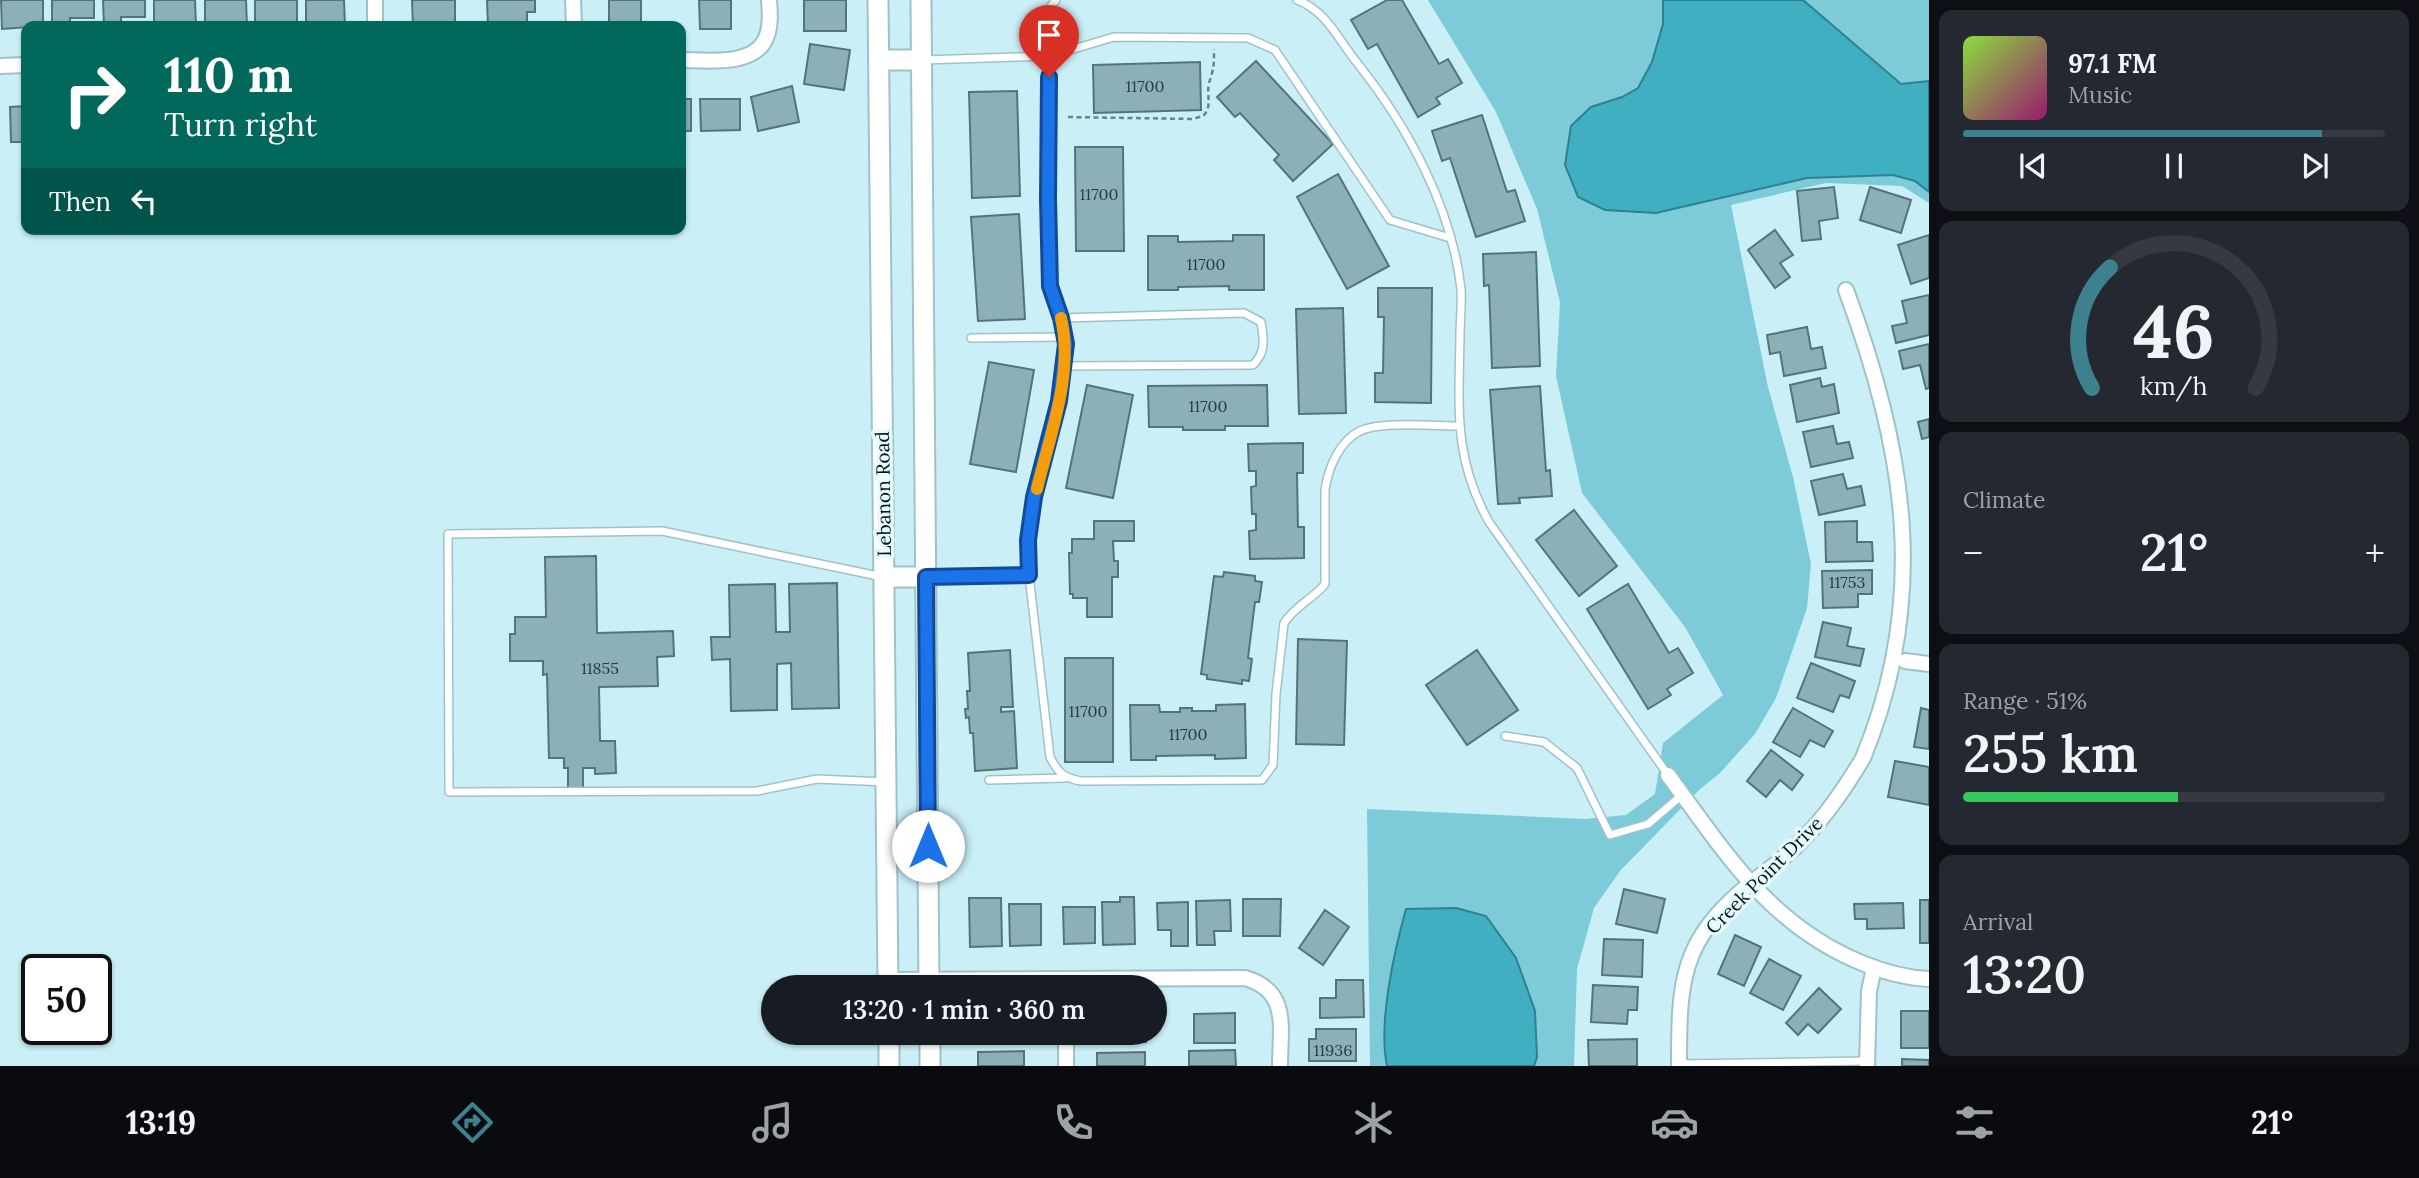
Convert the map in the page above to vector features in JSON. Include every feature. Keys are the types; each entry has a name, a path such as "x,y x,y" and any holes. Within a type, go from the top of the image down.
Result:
{"main road":[{"name":"Lebanon Road","path":"878,0 888,975"},
{"path":"921,0 929,975"},
{"path":"879,60 922,60"},
{"path":"884,577 926,577"},
{"path":"889,1045 889,1066"},
{"path":"930,1045 930,1066"}],"street":[{"path":"375,0 375,21"},
{"path":"573,0 574,21"},
{"path":"686,60 717,60 750,55 761,47 770,26 769,0"},
{"path":"0,65 21,65"},
{"name":"Creek Point Drive","path":"1679,1065 1679,1005 1681,987 1691,955 1718,914 1750,884 1791,852 1827,813 1848,783 1888,710 1905,661 1913,625 1915,598 1911,513 1899,449 1874,366 1846,290"},
{"path":"1905,661 1929,664"},
{"path":"1668,775 1750,884 1782,915 1816,940 1874,968 1908,978 1929,978"},
{"path":"1867,1063 1869,990 1874,968"},
{"path":"1167,980 1245,978 1259,982 1272,992 1278,1003 1280,1066"},
{"path":"1066,1045 1066,1066"}],"lane":[{"path":"1056,0 1050,7 1046,32 1050,56 1048,199 1050,286 1065,337 1064,366 1059,401 1034,497 1028,540 1029,575 1050,757 1065,778"},
{"path":"1297,0 1317,10 1328,22 1371,81 1426,172 1440,203 1461,291 1459,426 1469,482 1489,522 1668,775"},
{"path":"922,60 1050,56 1114,37 1248,38 1275,50 1390,220 1450,238"},
{"path":"1061,318 1244,313 1261,323 1264,338 1264,349 1253,365 1064,366"},
{"path":"971,338 1065,337"},
{"path":"989,780 1262,780 1273,765 1276,694 1284,623 1290,614 1317,594 1325,584 1325,490 1332,462 1350,439 1366,429 1390,426 1459,426"},
{"path":"884,577 662,531 448,534 449,792 757,791 817,779 886,782"},
{"path":"926,577 1029,575"},
{"path":"1505,736 1544,742 1577,768 1610,835 1648,824 1682,794"},
{"path":"1679,1065 1867,1063"}],"path":[{"path":"1068,117 1192,119 1203,116 1209,108 1210,82 1214,76 1214,38"}],"shaded area":[{"path":"1428,0 1929,0 1929,203 1902,186 1826,183 1731,205 1768,387 1793,477 1811,564 1807,608 1776,698 1755,734 1720,773 1698,791 1620,871 1594,908 1577,969 1574,1066 1370,1066 1367,809 1585,819 1626,815 1655,794 1663,743 1723,695 1685,627 1582,493 1556,376 1560,302 1537,209 1496,112"},
{"path":"1663,0 1803,0 1901,84 1929,81 1929,192 1915,181 1893,175 1807,178 1656,213 1605,210 1578,197 1565,165 1571,126 1591,107 1622,97 1638,88 1652,62 1663,24"},
{"path":"1456,908 1486,916 1516,958 1535,1011 1537,1057 1534,1066 1387,1066 1384,1029 1386,1009 1392,966 1406,909"}],"building":[{"path":"1,0 43,0 43,21 21,21 21,28 2,29"},
{"path":"52,0 94,0 94,18 52,21"},
{"path":"103,0 145,0 145,17 121,17 121,21 104,21"},
{"path":"154,0 195,0 196,21 154,21"},
{"path":"205,0 246,0 247,21 205,21"},
{"path":"255,0 297,0 297,21 255,21"},
{"path":"306,0 344,0 345,21 306,21"},
{"path":"412,0 455,0 455,21 413,21"},
{"path":"487,0 535,0 535,12 527,12 527,21 488,21"},
{"path":"609,0 641,0 641,21 609,21"},
{"path":"699,0 731,0 731,29 700,29"},
{"path":"804,0 846,0 846,31 804,31"},
{"path":"1387,0 1402,0 1439,64 1448,59 1462,83 1436,98 1440,104 1418,117 1377,44 1368,49 1351,20"},
{"path":"810,44 850,50 844,90 804,84"},
{"path":"1256,61 1333,144 1293,181 1274,160 1279,155 1240,113 1235,117 1217,97"},
{"path":"1200,62 1201,110 1094,113 1093,65"},
{"path":"792,86 799,122 758,131 751,97"},
{"path":"1017,91 1020,196 972,198 969,92"},
{"path":"686,99 691,99 691,131 686,131"},
{"path":"700,99 740,99 740,130 701,131"},
{"path":"21,106 21,142 11,142 10,107"},
{"path":"1482,115 1507,192 1515,190 1525,221 1476,237 1450,158 1442,161 1432,131"},
{"path":"1075,147 1123,147 1124,251 1076,251"},
{"path":"1338,174 1389,266 1347,289 1297,197"},
{"path":"1834,187 1838,218 1819,221 1821,239 1802,241 1797,191"},
{"path":"1870,187 1911,200 1901,233 1860,220"},
{"path":"1019,214 1025,319 978,321 971,217"},
{"path":"1775,230 1793,255 1780,263 1790,277 1775,288 1748,250"},
{"path":"1233,235 1264,235 1264,290 1229,290 1229,286 1148,290 1148,236 1178,236 1178,242 1233,241"},
{"path":"1929,235 1929,278 1911,284 1898,245"},
{"path":"1536,252 1540,366 1492,368 1489,285 1484,286 1483,254"},
{"path":"1378,288 1432,288 1431,403 1375,402 1375,373 1383,373 1384,317 1378,317"},
{"path":"1929,295 1929,335 1896,343 1892,326 1907,323 1902,301"},
{"path":"1343,308 1346,413 1299,414 1296,309"},
{"path":"1807,327 1811,349 1822,347 1826,368 1784,376 1780,352 1770,354 1767,335"},
{"path":"1929,344 1929,388 1926,389 1920,365 1903,369 1899,351"},
{"path":"989,362 1034,370 1016,472 970,464"},
{"path":"1820,378 1822,387 1834,384 1839,413 1797,422 1790,385"},
{"path":"1087,385 1133,395 1113,498 1066,488"},
{"path":"1267,385 1268,426 1225,426 1225,430 1149,427 1148,386"},
{"path":"1540,386 1546,471 1550,470 1552,496 1519,498 1520,503 1498,504 1490,390"},
{"path":"1929,419 1929,437 1922,439 1918,422"},
{"path":"1833,426 1837,444 1849,442 1853,458 1811,467 1803,432"},
{"path":"1303,443 1303,473 1297,473 1298,527 1304,527 1304,558 1250,559 1249,531 1256,530 1256,514 1252,514 1251,487 1256,486 1256,471 1249,471 1248,444"},
{"path":"1843,474 1847,489 1861,486 1865,505 1819,515 1811,481"},
{"path":"1574,510 1617,566 1579,596 1536,540"},
{"path":"1094,521 1134,521 1134,541 1113,541 1114,561 1118,561 1118,577 1112,577 1112,617 1087,617 1087,598 1073,598 1073,594 1070,594 1069,553 1072,553 1072,539 1094,539"},
{"path":"1857,521 1857,542 1872,542 1873,561 1826,562 1825,522"},
{"path":"596,556 597,633 673,631 674,656 657,657 658,686 599,687 600,741 615,741 616,773 595,774 595,768 583,768 583,788 568,788 568,768 564,768 564,758 549,758 547,674 543,675 543,661 510,661 510,634 515,634 515,617 546,617 545,557"},
{"path":"1872,570 1872,594 1858,594 1858,607 1823,608 1822,571"},
{"path":"1224,572 1255,576 1255,581 1262,582 1259,602 1255,602 1248,658 1252,659 1249,681 1242,680 1242,684 1207,679 1207,675 1201,674 1214,576 1223,577"},
{"path":"837,583 839,708 792,709 791,663 777,664 777,710 731,711 730,659 712,660 711,637 730,637 729,585 775,584 776,632 790,632 789,584"},
{"path":"1628,584 1669,653 1678,648 1693,673 1667,689 1671,695 1648,709 1587,609"},
{"path":"1823,622 1851,628 1847,646 1864,649 1860,666 1815,657"},
{"path":"1298,639 1347,641 1344,745 1296,744"},
{"path":"1010,650 1013,707 1001,707 1001,712 1014,711 1017,768 975,771 973,733 970,733 969,717 966,718 965,709 968,709 967,691 970,691 968,653"},
{"path":"1477,650 1518,710 1467,745 1426,685"},
{"path":"1065,658 1113,658 1113,762 1065,762"},
{"path":"1811,663 1855,681 1849,698 1840,695 1833,712 1797,698"},
{"path":"1245,704 1246,758 1215,759 1215,755 1156,756 1156,760 1131,760 1130,705 1159,705 1160,712 1180,712 1180,708 1216,711 1216,705"},
{"path":"1793,708 1833,731 1824,747 1810,740 1800,757 1773,742"},
{"path":"1921,708 1929,710 1929,749 1914,747"},
{"path":"1771,750 1803,775 1792,790 1780,780 1766,797 1747,781"},
{"path":"1895,761 1929,767 1929,805 1888,797"},
{"path":"1624,889 1665,899 1657,933 1616,924"},
{"path":"1120,897 1134,897 1135,944 1103,945 1102,902 1120,902"},
{"path":"969,898 1001,898 1002,946 970,947"},
{"path":"1243,899 1281,899 1280,936 1243,936"},
{"path":"1230,900 1231,931 1214,931 1215,945 1197,945 1196,901"},
{"path":"1920,900 1929,900 1929,943 1920,943"},
{"path":"1188,902 1188,946 1171,946 1171,930 1158,930 1157,903"},
{"path":"1903,903 1904,928 1867,929 1867,919 1855,919 1854,904"},
{"path":"1009,904 1041,904 1041,945 1010,946"},
{"path":"1063,907 1095,907 1095,943 1064,944"},
{"path":"1325,910 1349,927 1323,965 1299,948"},
{"path":"1735,935 1761,947 1744,986 1718,974"},
{"path":"1604,939 1643,940 1642,977 1602,975"},
{"path":"1769,959 1801,976 1783,1010 1750,993"},
{"path":"1336,980 1363,980 1364,1017 1320,1018 1320,998 1336,998"},
{"path":"1593,985 1638,987 1637,1010 1628,1010 1627,1024 1591,1022"},
{"path":"1819,988 1841,1009 1818,1033 1808,1024 1798,1035 1786,1023"},
{"path":"1901,1011 1929,1011 1929,1048 1901,1048"},
{"path":"1235,1013 1235,1043 1194,1043 1194,1014"},
{"path":"1316,1029 1356,1029 1356,1061 1309,1061 1309,1039 1316,1039"},
{"path":"1637,1039 1637,1066 1589,1066 1588,1040"},
{"path":"1235,1050 1236,1066 1189,1066 1189,1051"},
{"path":"1024,1051 1024,1066 978,1066 978,1052"},
{"path":"1145,1052 1145,1066 1097,1066 1097,1053"},
{"path":"1902,1059 1929,1060 1929,1066 1902,1066"}],"slow traffic":[{"path":"1037,489 1062,381 1066,344 1061,318"}],"route":[{"path":"928,846 926,577 1029,575 1028,540 1034,497 1059,401 1066,344 1050,286 1049,77"}]}
